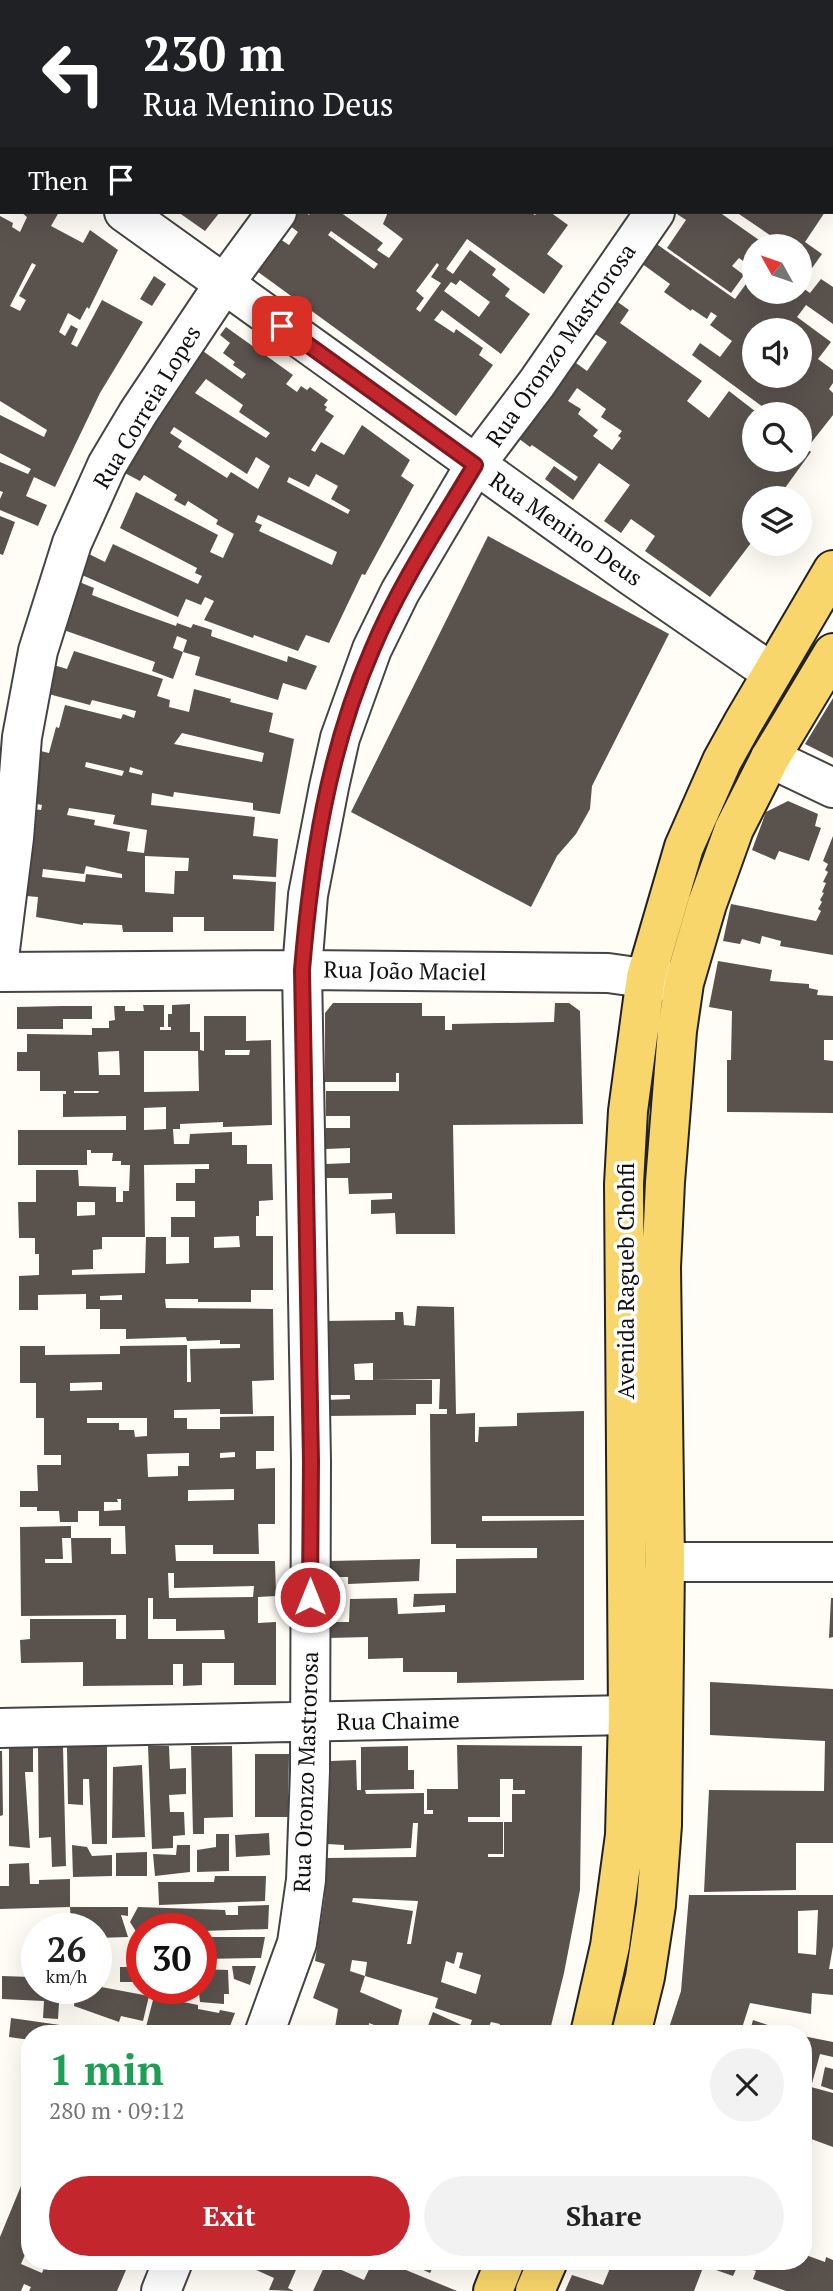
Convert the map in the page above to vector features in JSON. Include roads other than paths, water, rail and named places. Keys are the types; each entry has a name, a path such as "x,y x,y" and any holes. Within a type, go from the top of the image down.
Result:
{"main road":[{"name":"Avenida Ragueb Chohfi","path":"592,2025 610,1946 625,1835 628,1715 624,1184 628,1111 646,977 684,847 722,761 833,570"},
{"name":"Avenida Ragueb Chohfi","path":"633,2025 645,1977 656,1905 661,1839 665,1562 661,1266 677,1031 684,984 707,904 734,829 770,758 833,653"},
{"path":"493,2291 501,2270"},
{"path":"535,2291 544,2270"}],"street":[{"name":"Rua Menino Deus","path":"127,214 475,465 772,673"},
{"name":"Rua Correia Lopes","path":"0,950 14,838 22,737 38,651 72,542 107,465 138,413 224,284 276,214"},
{"name":"Rua Oronzo Mastrorosa","path":"267,2025 297,1943 306,1880 312,1723 311,1447 302,970 308,895 317,841 340,738 355,692 372,649 400,592 475,465 537,383 654,214"},
{"path":"770,758 833,788"},
{"name":"Rua João Maciel","path":"0,972 302,970 608,973 684,984"},
{"path":"665,1562 833,1562"},
{"name":"Rua Chaime","path":"0,1728 628,1715"},
{"path":"161,2291 169,2270"}]}
